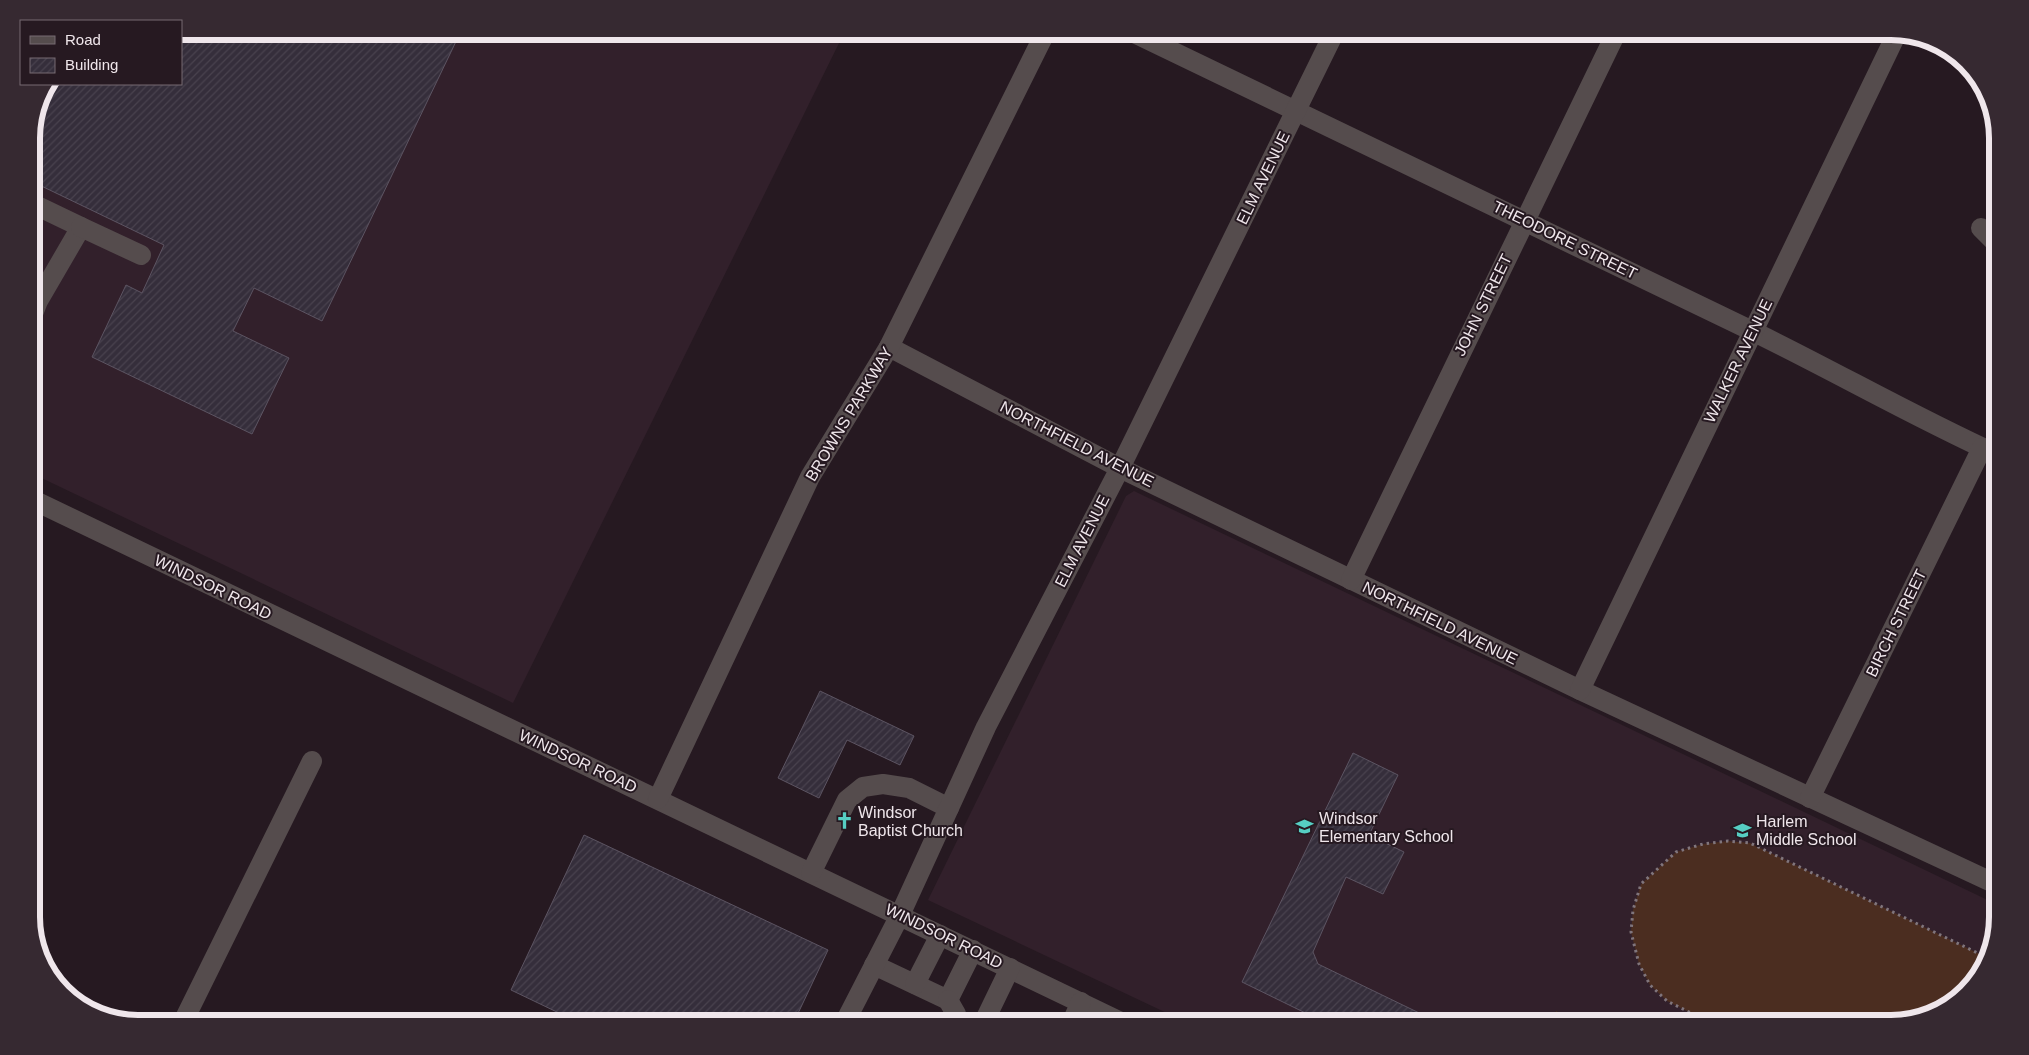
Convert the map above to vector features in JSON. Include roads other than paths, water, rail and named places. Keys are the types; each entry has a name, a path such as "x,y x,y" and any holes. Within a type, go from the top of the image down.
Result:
{"street":[{"name":"BROWNS PARKWAY","path":"658,799 810,477 889,347 1042,40"},
{"name":"THEODORE STREET","path":"1148,40 1753,331 1989,451"},
{"name":"ELM AVENUE","path":"849,1015 900,915 986,728 1120,468 1331,40"},
{"name":"JOHN STREET","path":"1351,580 1524,220 1614,40"},
{"name":"WALKER AVENUE","path":"1580,690 1894,40"},
{"path":"40,207 141,254"},
{"path":"40,298 81,227"},
{"path":"1981,228 1989,236"},
{"name":"NORTHFIELD AVENUE","path":"889,347 1120,468 1580,690 1989,881"},
{"name":"BIRCH STREET","path":"1810,798 1989,454"},
{"name":"WINDSOR ROAD","path":"40,503 361,659 811,872 1107,1015"},
{"path":"186,1015 312,761"},
{"path":"811,872 847,800 863,788 883,784 909,788 949,808"},
{"path":"915,984 940,934"},
{"path":"948,1000 973,950"},
{"path":"874,966 948,1000 956,1015"},
{"path":"987,1015 1010,968"},
{"path":"1075,1015 1081,1002"}],"place":[{"name":"Windsor Baptist Church","path":"844,821"},
{"name":"Windsor Elementary School","path":"1305,827"},
{"name":"Harlem Middle School","path":"1742,830"}]}
